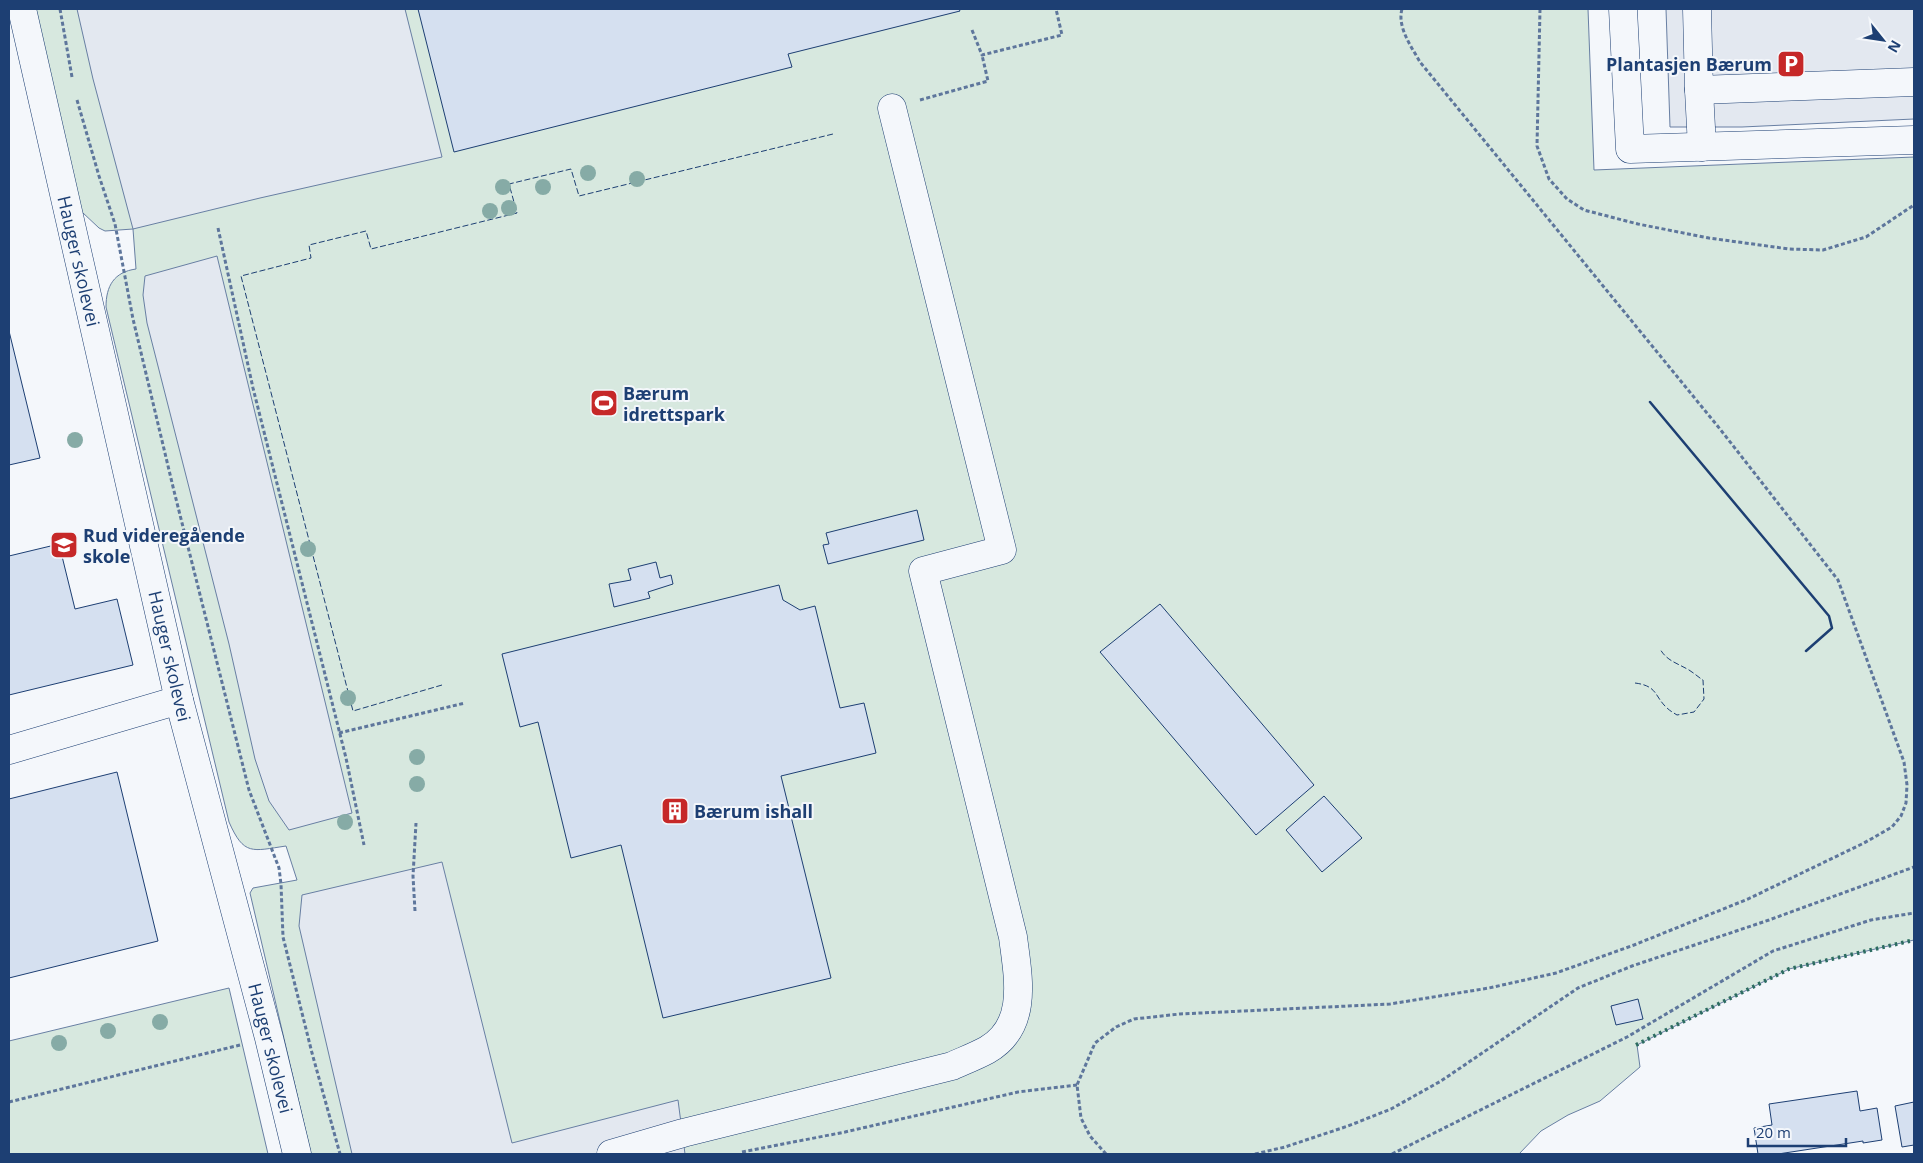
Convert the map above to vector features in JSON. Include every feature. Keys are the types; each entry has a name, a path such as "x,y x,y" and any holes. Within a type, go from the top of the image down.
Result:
{"street":[{"name":"Hauger skolevei","path":"22,9 179,700 270,1038 297,1154"},
{"path":"1623,9 1630,149 1914,140"},
{"path":"1697,9 1702,147"},
{"path":"1699,90 1914,82"},
{"path":"611,1154 683,1133 952,1066 989,1049 1010,1030 1018,1003 1019,986 1013,937 923,571 1002,550 892,108"},
{"path":"9,750 179,700"}],"path":[{"path":"60,9 72,81"},
{"path":"982,55 1062,35 1056,9"},
{"path":"1106,1154 1090,1136 1081,1118 1077,1085 1095,1043 1116,1027 1134,1019 1180,1014 1390,1004 1489,988 1556,973 1634,945 1748,899 1864,843 1892,827 1901,816 1906,803 1907,785 1904,762 1838,580 1720,429 1420,62 1405,36 1400,15 1402,9"},
{"path":"1540,9 1537,146 1549,179 1563,196 1584,210 1638,224 1726,241 1789,249 1823,250 1866,237 1914,205"},
{"path":"892,108 988,81 982,55 972,30"},
{"path":"76,100 115,224 133,319 249,790 279,868 283,938 340,1154"},
{"path":"218,228 254,388 339,733 364,845"},
{"path":"339,733 465,703"},
{"path":"415,911 413,876 416,823"},
{"path":"1255,1154 1285,1147 1348,1126 1391,1108 1441,1081 1578,988 1632,966 1769,920 1914,867"},
{"path":"1392,1154 1627,1037 1773,951 1871,920 1914,914"},
{"path":"9,1102 270,1038"},
{"path":"733,1154 845,1132 1018,1092 1077,1085"}],"shaded area":[{"path":"33,9 1588,9 1594,170 1914,157 1914,940 1789,969 1637,1045 1640,1067 1600,1101 1568,1115 1541,1131 1519,1154 311,1154 250,893 253,888 297,880 286,846 257,850 250,849 239,841 229,822 106,307 106,299 113,281 122,273 136,269 133,229 105,231 99,228 82,212"},
{"path":"77,9 405,9 442,157 133,229 93,79"},
{"name":"Plantasjen Bærum","path":"1666,9 1914,9 1914,119 1742,127 1670,127"},
{"path":"217,256 352,813 289,830 269,801 255,759 229,644 147,323 143,295 145,276"},
{"path":"442,862 512,1143 678,1100 685,1154 352,1154 299,926 302,895"},
{"path":"229,988 268,1154 9,1154 9,1041"}],"building":[{"path":"418,9 959,9 960,11 788,54 792,67 454,152"},
{"path":"9,331 40,458 9,465"},
{"path":"917,510 924,540 828,564 823,545 829,544 826,533"},
{"path":"59,544 75,609 117,599 133,665 9,695 9,556"},
{"path":"656,562 660,578 671,575 673,584 648,592 650,598 614,607 609,584 631,580 628,569"},
{"name":"Bærum ishall","path":"779,585 783,600 800,610 815,606 840,708 864,703 876,753 781,776 831,978 663,1018 621,845 571,858 538,722 520,727 502,654"},
{"path":"1160,604 1314,785 1256,835 1100,652"},
{"path":"117,772 158,941 9,978 9,799"},
{"path":"1324,796 1362,838 1322,872 1286,830"},
{"path":"1638,999 1643,1019 1616,1025 1611,1006"},
{"path":"1857,1091 1860,1111 1877,1108 1882,1140 1863,1143 1863,1141 1778,1154 1758,1154 1754,1128 1772,1125 1769,1104"},
{"path":"1914,1102 1914,1145 1902,1147 1895,1106"}],"hedge":[{"path":"1636,1045 1789,969 1914,940"}],"fence":[{"path":"442,685 353,711 241,276 311,258 309,245 366,231 371,249 517,213 509,184 571,169 579,196 833,134"},
{"path":"1635,683 1652,689 1663,704 1677,715 1694,712 1704,699 1703,680 1669,659 1660,649"}],"wall":[{"path":"1650,402 1829,616 1832,628 1806,651"}],"place":[{"name":"Plantasjen Bærum","path":"1791,64"},
{"name":"Bærum idrettspark","path":"604,403"},
{"name":"Rud videregående skole","path":"64,545"},
{"name":"Bærum ishall","path":"675,811"}]}
